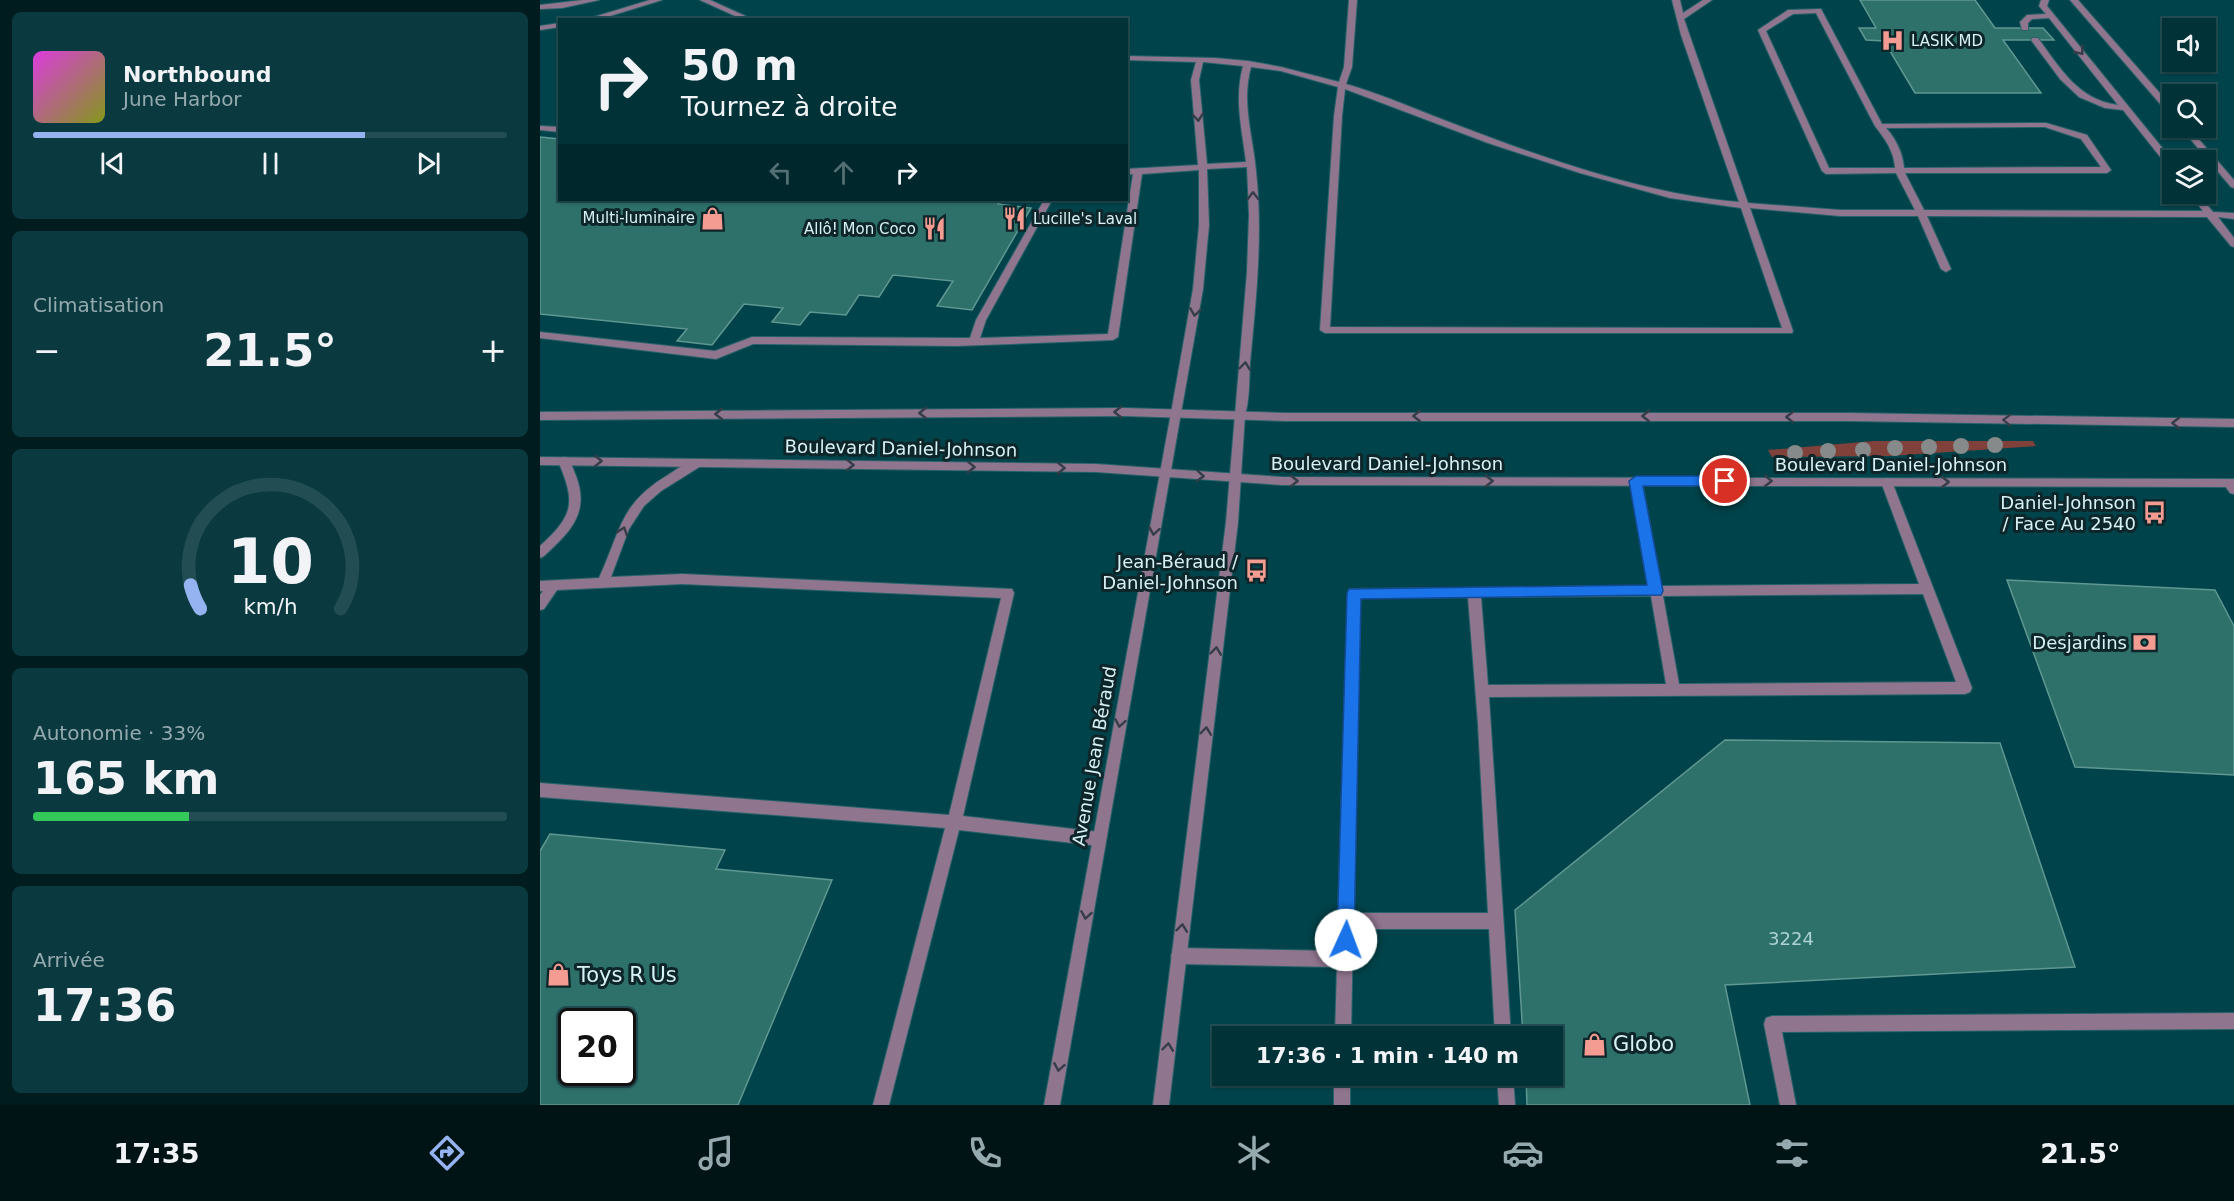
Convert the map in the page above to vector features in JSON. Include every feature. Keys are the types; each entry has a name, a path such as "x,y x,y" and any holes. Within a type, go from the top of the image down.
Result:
{"street":[{"path":"540,7 595,0"},
{"path":"594,18 658,0"},
{"path":"704,0 746,18"},
{"path":"1353,0 1348,66 1342,85 1338,116 1325,330 1788,331 1685,35 1676,0"},
{"path":"1682,17 1708,0"},
{"path":"2045,0 2043,6 2162,154"},
{"path":"2074,0 2162,101"},
{"path":"1879,126 2046,125 2084,137 2107,170 1932,169 1900,172 1826,171 1762,30 1791,12 1818,11 1879,126 1888,136 1899,158 1900,172 1946,269"},
{"path":"2025,28 2026,19 2052,16"},
{"path":"540,28 558,25"},
{"path":"2035,40 2080,96 2100,105 2125,108"},
{"path":"1128,58 1248,63 1281,69 1342,85 1500,144 1594,175 1670,195 1745,206 1840,213 1922,215 2210,214 2234,216"},
{"name":"Avenue Jean Béraud","path":"1052,1105 1198,289 1204,225 1203,168 1195,80 1200,60"},
{"path":"1161,1105 1233,522 1240,415 1250,318 1253,202 1242,87 1248,63"},
{"path":"540,128 558,130"},
{"path":"2194,138 2234,185"},
{"path":"1128,172 1251,164"},
{"path":"540,335 716,355 752,340 974,341 1113,337 1138,172"},
{"path":"974,341 981,320 1047,201"},
{"path":"2202,204 2234,244"},
{"name":"Boulevard Daniel-Johnson","path":"540,417 1077,412 1240,415 1849,417 2234,423"},
{"name":"Boulevard Daniel-Johnson","path":"540,461 1096,468 1282,481 2232,485"},
{"path":"540,553 559,534 577,508 575,485 564,461"},
{"path":"603,582 634,509 656,489 697,463"},
{"path":"1636,481 1674,690"},
{"path":"1482,691 1965,687 1887,482"},
{"path":"540,586 682,579 1008,593 954,822 881,1105"},
{"path":"540,605 555,584"},
{"path":"1343,1026 1354,593 1927,589"},
{"path":"1474,592 1502,1026"},
{"path":"540,790 954,822 1099,839"},
{"path":"1346,921 1496,921"},
{"path":"1179,956 1345,959"},
{"path":"1788,1105 1772,1024 2234,1022"},
{"path":"1342,1086 1342,1105"},
{"path":"1506,1086 1507,1105"}],"shaded area":[{"path":"1874,441 2033,441 2036,446 1890,456 1772,457 1768,450"}],"building":[{"path":"1860,0 1975,0 1995,28 2043,28 2054,40 2003,40 2041,93 1915,93 1884,41 1866,40 1859,28 1876,28"},
{"path":"540,137 558,139 558,201 1000,201 998,204 1031,208 972,310 937,306 953,281 893,275 879,297 859,295 846,315 810,312 800,325 772,322 783,308 744,304 712,345 677,341 687,329 540,314"},
{"path":"2007,580 2215,590 2234,626 2234,775 2075,767"},
{"path":"1725,740 2000,743 2075,967 1725,985 1750,1105 1527,1105 1526,1086 1563,1086 1563,1026 1522,1026 1515,910"},
{"path":"550,834 725,850 716,869 832,880 738,1105 540,1105 540,851"}],"place":[{"name":"LASIK MD","path":"1893,41"},
{"name":"Multi-luminaire","path":"713,218"},
{"name":"Lucille's Laval","path":"1015,219"},
{"name":"Allô! Mon Coco","path":"934,229"},
{"name":"Daniel-Johnson / Face Au 2540","path":"2154,512"},
{"name":"Jean-Béraud / Daniel-Johnson","path":"1256,571"},
{"name":"Desjardins","path":"2145,642"},
{"name":"Toys R Us","path":"559,975"},
{"name":"Globo","path":"1595,1044"}],"route":[{"path":"1346,940 1354,593 1656,591 1636,481 1725,481"}]}
